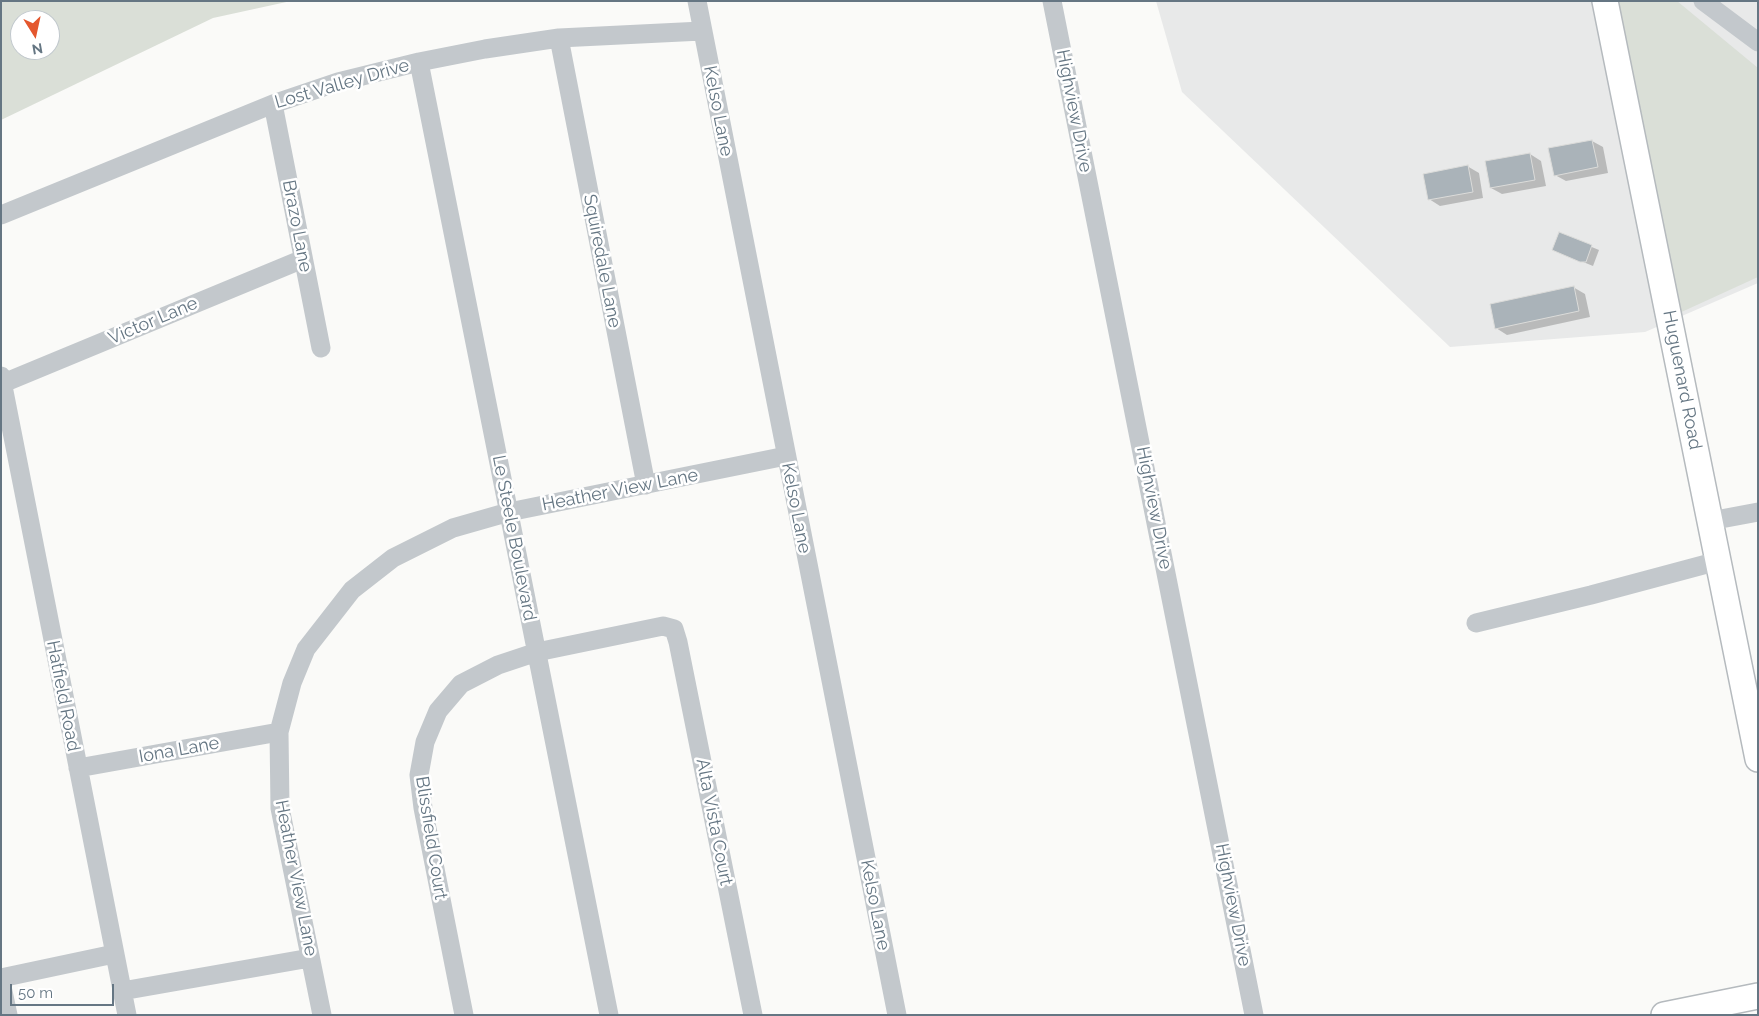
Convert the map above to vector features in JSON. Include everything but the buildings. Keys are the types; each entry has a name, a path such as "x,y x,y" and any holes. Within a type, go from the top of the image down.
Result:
{"main road":[{"name":"Huguenard Road","path":"1605,1 1758,759"},
{"path":"1664,1015 1758,996"}],"street":[{"name":"Kelso Lane","path":"696,1 897,1015"},
{"name":"Highview Drive","path":"1052,1 1254,1015"},
{"path":"1703,1 1758,42"},
{"name":"Lost Valley Drive","path":"1,215 274,104 338,82 485,48 559,38 702,31"},
{"name":"Squiredale Lane","path":"559,38 646,485"},
{"name":"Le Steele Boulevard","path":"419,62 609,1015"},
{"name":"Brazo Lane","path":"274,104 321,348"},
{"name":"Victor Lane","path":"2,381 303,259"},
{"name":"Hatfield Road","path":"2,381 127,1015"},
{"name":"Heather View Lane","path":"322,1015 280,808 279,732 292,684 306,649 352,590 393,558 454,528 509,512 786,456"},
{"path":"1710,520 1758,512"},
{"path":"1476,623 1591,596 1718,561"},
{"name":"Blissfield Court","path":"464,1015 423,808 419,774 425,742 438,711 461,684 498,665 537,652 663,626 674,629"},
{"name":"Alta Vista Court","path":"674,629 753,1015"},
{"name":"Iona Lane","path":"78,768 279,732"},
{"path":"1,978 114,954"},
{"path":"122,991 310,958"},
{"path":"1,982 8,1015"}],"shaded area":[{"path":"1,1 291,1 213,18 1,120"},
{"path":"1156,1 1758,1 1758,283 1645,332 1450,347 1182,92"},
{"path":"1612,1 1677,1 1758,68 1758,277 1675,315"}]}
